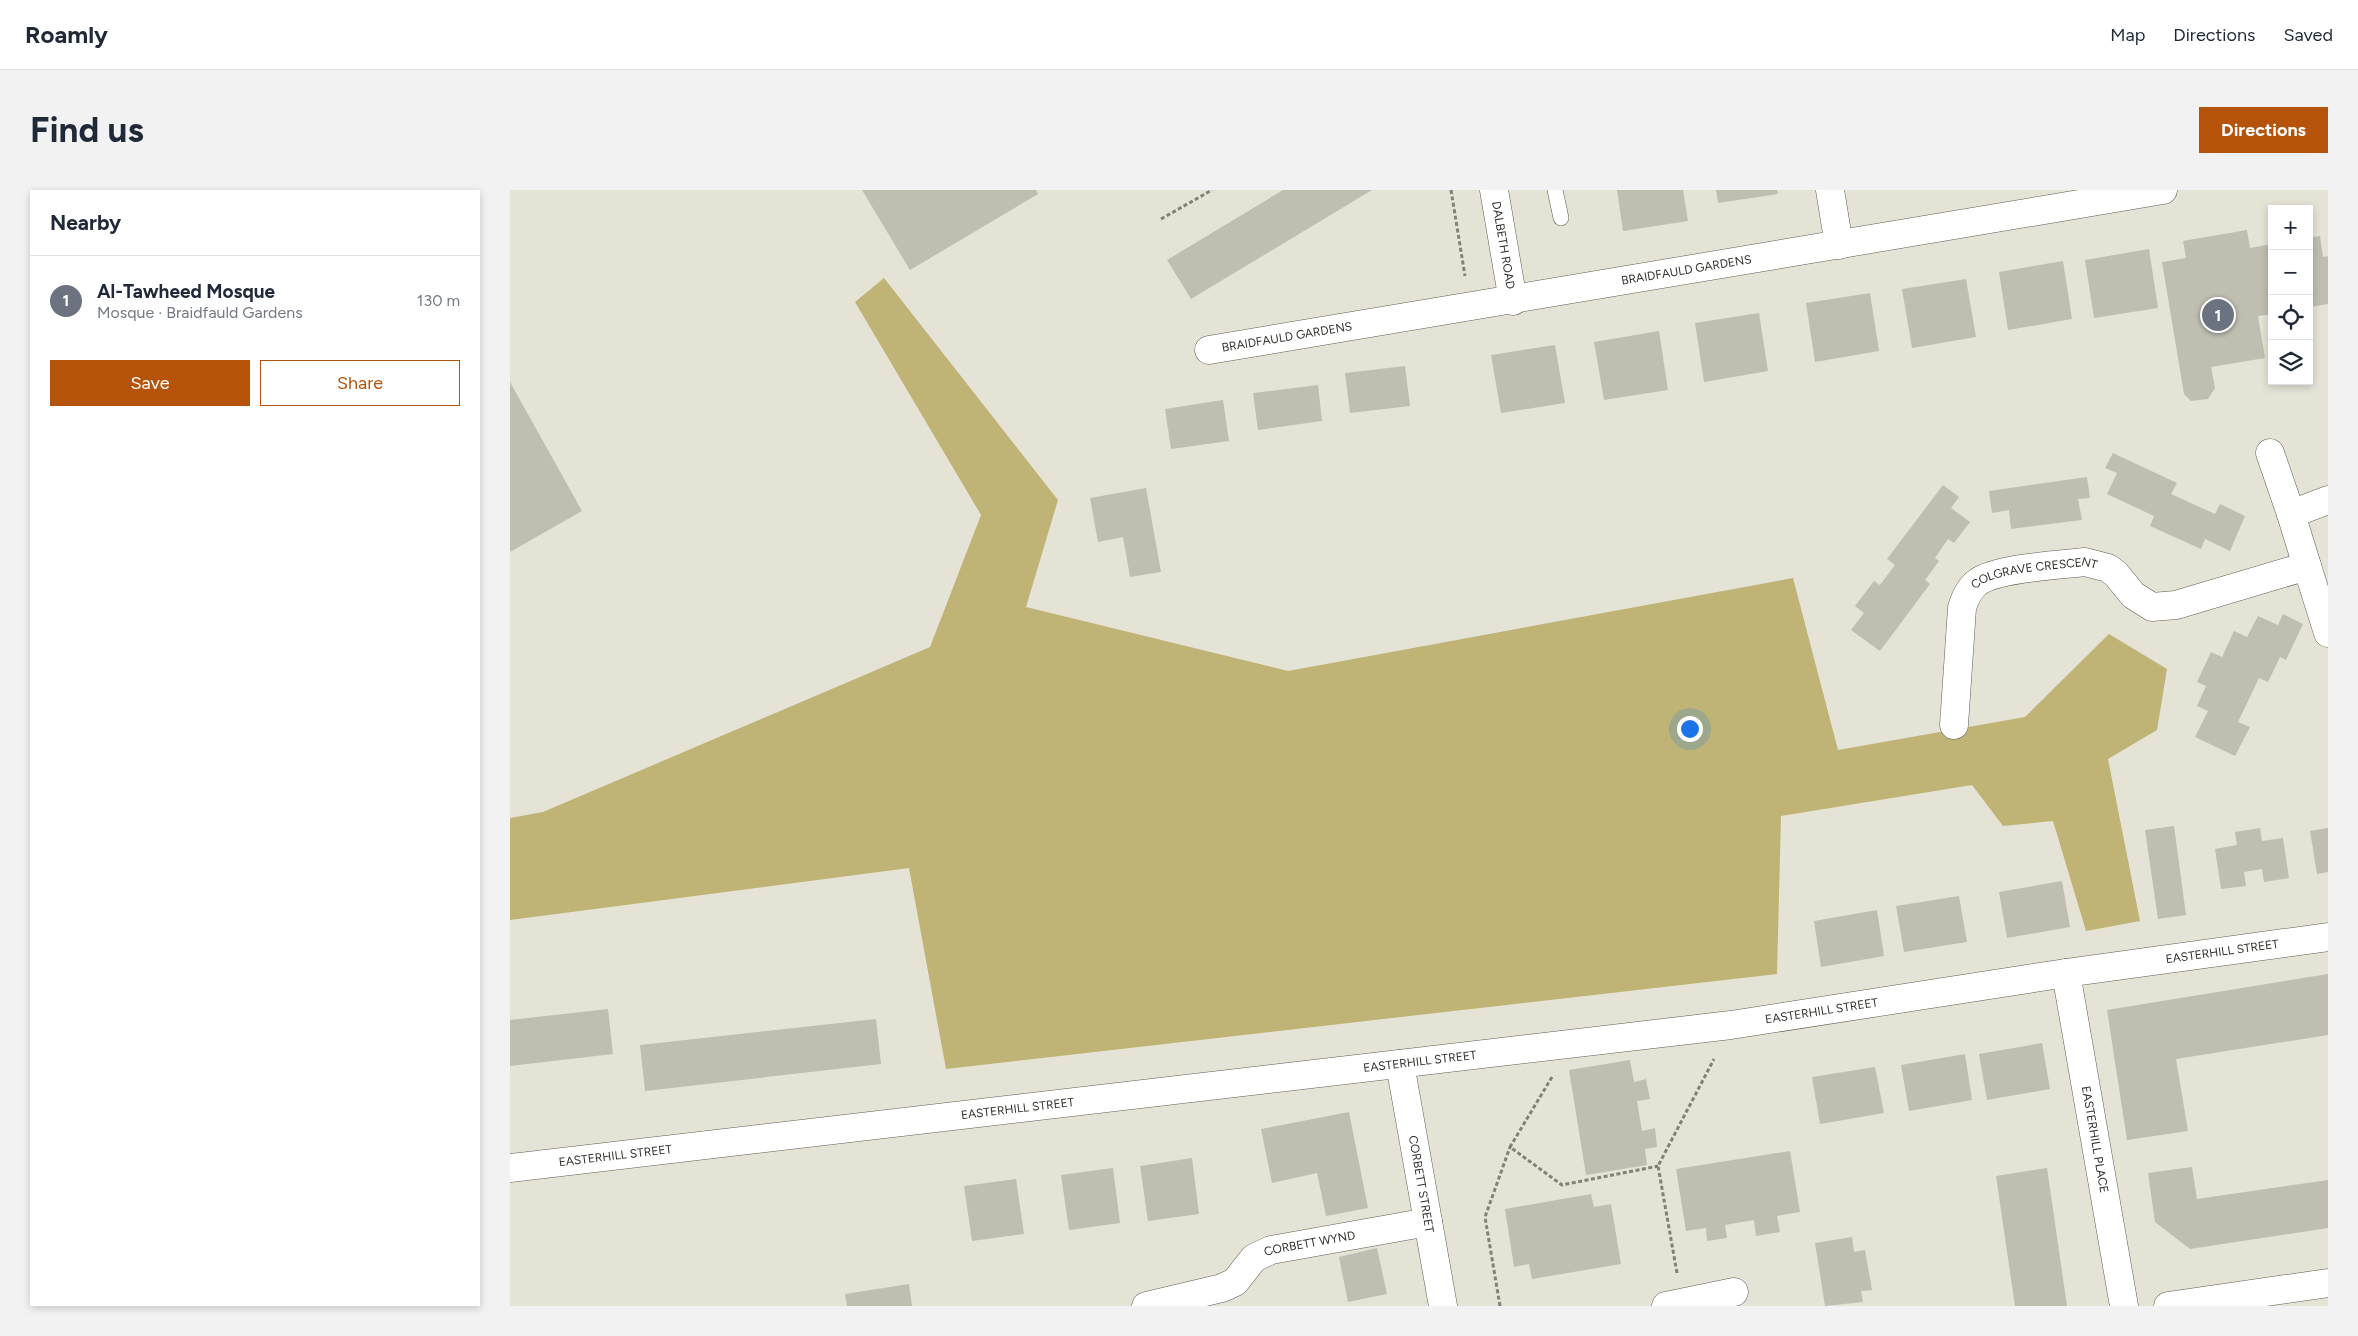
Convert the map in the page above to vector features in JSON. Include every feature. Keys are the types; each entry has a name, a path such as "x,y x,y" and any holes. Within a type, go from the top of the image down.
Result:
{"street":[{"name":"DALBETH ROAD","path":"1494,190 1512,301"},
{"path":"1830,190 1839,245"},
{"name":"BRAIDFAULD GARDENS","path":"1209,350 1471,308 2163,190"},
{"path":"2270,453 2328,633"},
{"path":"2291,514 2328,500"},
{"name":"COLGRAVE CRESCENT","path":"1954,725 1962,608 1968,592 1986,577 2086,562 2100,564 2116,574 2142,602 2152,607 2164,607 2307,566"},
{"name":"EASTERHILL STREET","path":"510,1168 1731,1025 2066,973 2328,937"},
{"name":"EASTERHILL PLACE","path":"2066,973 2124,1306"},
{"name":"CORBETT STREET","path":"1400,1064 1442,1306"},
{"name":"CORBETT WYND","path":"1146,1306 1222,1288 1235,1282 1254,1258 1271,1250 1428,1222"},
{"path":"2168,1306 2328,1282"},
{"path":"1674,1304 1734,1292"}],"lane":[{"path":"1555,190 1561,218"}],"path":[{"path":"1161,219 1212,190"},
{"path":"1451,190 1471,308"},
{"path":"1674,1304 1658,1166 1731,1025"},
{"path":"1500,1306 1485,1217 1510,1147 1572,1043"},
{"path":"1510,1147 1562,1185 1658,1166"}],"shaded area":[{"path":"884,278 1058,500 1026,607 1288,671 1793,578 1838,750 2025,717 2109,634 2167,669 2157,730 2108,759 2140,921 2086,931 2053,821 2003,826 1972,785 1781,816 1777,974 946,1069 909,868 510,920 510,818 543,812 930,647 981,515 855,302"}],"building":[{"path":"862,190 1036,190 1038,194 910,270"},
{"path":"1283,190 1372,190 1191,299 1167,260"},
{"path":"1617,190 1683,190 1688,221 1623,231"},
{"path":"1716,190 1777,190 1778,194 1718,203"},
{"path":"2247,230 2250,248 2268,245 2268,315 2258,316 2265,358 2211,367 2215,388 2208,399 2191,401 2184,394 2162,262 2186,258 2183,241"},
{"path":"2320,236 2323,257 2328,256 2328,304 2313,306 2313,250 2313,237"},
{"path":"2149,249 2158,308 2094,318 2085,260"},
{"path":"2063,261 2072,319 2008,330 1999,272"},
{"path":"1966,279 1976,337 1912,348 1902,289"},
{"path":"1870,293 1879,351 1815,362 1806,303"},
{"path":"1759,313 1768,371 1704,382 1695,323"},
{"path":"1659,331 1668,390 1604,400 1594,342"},
{"path":"1555,345 1565,403 1501,413 1491,355"},
{"path":"1405,366 1410,406 1350,413 1345,373"},
{"path":"510,382 582,511 510,552"},
{"path":"1318,385 1322,421 1258,430 1253,393"},
{"path":"1223,400 1229,441 1171,449 1165,409"},
{"path":"2113,453 2177,483 2171,494 2215,514 2220,504 2245,516 2230,551 2205,539 2201,549 2150,526 2154,516 2107,494 2117,473 2105,468"},
{"path":"2087,477 2090,498 2078,499 2082,520 2011,529 2009,510 1992,513 1989,491"},
{"path":"1943,485 1959,497 1951,508 1970,522 1954,543 1948,539 1935,558 1939,561 1925,580 1930,584 1880,651 1851,630 1864,613 1855,606 1874,581 1880,585 1895,565 1887,559"},
{"path":"1146,488 1161,572 1130,577 1123,537 1098,542 1090,498"},
{"path":"2283,614 2303,624 2286,660 2280,657 2268,682 2259,678 2238,722 2250,727 2235,756 2195,737 2208,711 2197,706 2206,686 2197,682 2211,652 2222,657 2234,631 2247,637 2258,616 2278,625"},
{"path":"2174,826 2186,915 2158,919 2145,830"},
{"path":"2260,828 2262,841 2283,838 2289,878 2264,882 2262,869 2244,872 2246,886 2221,889 2215,849 2237,845 2235,832"},
{"path":"2328,828 2328,872 2317,874 2310,831"},
{"path":"2062,881 2070,927 2007,938 1999,892"},
{"path":"1959,896 1967,942 1904,952 1896,906"},
{"path":"1877,910 1884,956 1821,967 1814,921"},
{"path":"2328,974 2328,1035 2176,1059 2188,1131 2127,1140 2107,1010"},
{"path":"608,1009 613,1054 510,1066 510,1020"},
{"path":"876,1019 881,1064 645,1091 640,1045"},
{"path":"2042,1043 2050,1089 1987,1100 1979,1054"},
{"path":"1965,1054 1972,1100 1909,1111 1901,1065"},
{"path":"1630,1060 1634,1082 1646,1079 1650,1099 1637,1101 1642,1131 1655,1128 1657,1147 1645,1149 1647,1165 1586,1175 1569,1070"},
{"path":"1875,1067 1884,1113 1820,1124 1812,1077"},
{"path":"1349,1112 1368,1208 1326,1216 1317,1173 1272,1183 1261,1129"},
{"path":"1790,1151 1800,1212 1777,1216 1780,1232 1756,1236 1754,1220 1725,1225 1727,1238 1707,1241 1706,1228 1686,1231 1676,1169"},
{"path":"1192,1158 1199,1214 1148,1221 1140,1166"},
{"path":"2192,1167 2197,1199 2328,1180 2328,1228 2190,1249 2155,1222 2148,1173"},
{"path":"1113,1168 1120,1223 1069,1230 1061,1175"},
{"path":"2047,1168 2067,1306 2015,1306 1996,1176"},
{"path":"1016,1179 1024,1234 972,1241 964,1186"},
{"path":"1591,1194 1594,1207 1611,1204 1621,1264 1532,1279 1529,1264 1514,1267 1505,1209"},
{"path":"1852,1237 1854,1252 1865,1250 1872,1290 1861,1291 1863,1302 1825,1306 1815,1243"},
{"path":"1377,1248 1387,1294 1348,1302 1339,1257"},
{"path":"909,1284 912,1306 847,1306 845,1294"}],"place":[{"name":"Al-Tawheed Mosque","path":"2218,315"}]}
